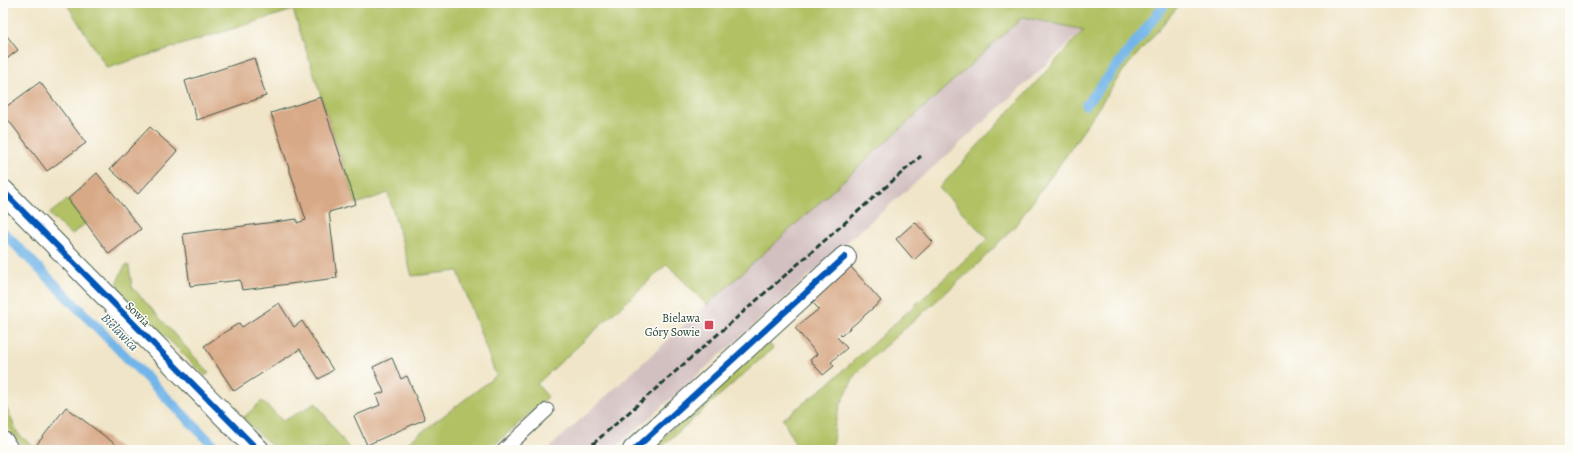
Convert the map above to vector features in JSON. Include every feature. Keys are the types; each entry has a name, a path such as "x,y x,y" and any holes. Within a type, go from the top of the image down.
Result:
{"street":[{"name":"Sowia","path":"3,191 258,450"},
{"path":"634,450 845,257"},
{"path":"3,442 7,450"}],"lane":[{"path":"504,450 547,410"}],"shaded area":[{"path":"1023,17 1084,30 953,150 613,450 547,450"}],"green space":[{"path":"66,3 1181,3 1123,71 1068,153 1015,226 976,266 876,354 855,375 840,406 835,424 832,450 798,450 783,419 827,385 988,239 939,188 1084,30 1023,17 707,305 667,264 537,384 548,397 489,450 398,450 496,376 458,271 412,276 388,193 356,204 293,10 107,68"},
{"path":"68,199 86,223 71,235 49,214"},
{"path":"126,265 129,266 132,287 209,373 205,376 119,290 118,280"},
{"path":"768,342 773,348 658,450 649,450"},
{"path":"3,400 18,434 38,450 28,450 12,434 4,416"},
{"path":"262,401 283,421 316,403 350,450 276,450 243,418"}],"building":[{"path":"3,31 18,50 3,62"},
{"path":"254,58 266,96 197,120 185,81"},
{"path":"40,82 86,143 47,171 3,113 3,109"},
{"path":"321,97 356,204 329,212 337,278 242,290 240,280 190,286 183,234 297,219 297,223 306,220 271,113"},
{"path":"150,127 177,151 138,194 110,169"},
{"path":"97,173 141,229 109,254 68,199"},
{"path":"915,222 933,242 914,260 896,239"},
{"path":"851,267 881,301 841,336 840,334 837,337 847,348 831,362 834,366 823,375 810,360 817,354 795,328 819,309 812,302"},
{"path":"279,303 294,327 302,321 333,370 319,379 300,349 234,391 204,346 239,323 242,327"},
{"path":"392,358 401,379 407,376 425,419 367,445 354,416 380,405 376,395 384,392 373,367"},
{"path":"66,407 123,450 38,450 35,447"}],"waterway":[{"path":"1086,105 1166,3"},
{"name":"Bielawica","path":"3,232 218,450"}],"railway":[{"path":"586,450 921,156"}],"cycle path":[{"path":"3,191 258,450"},
{"path":"634,450 845,257"}],"place":[{"name":"Bielawa Góry Sowie","path":"709,325"}]}
